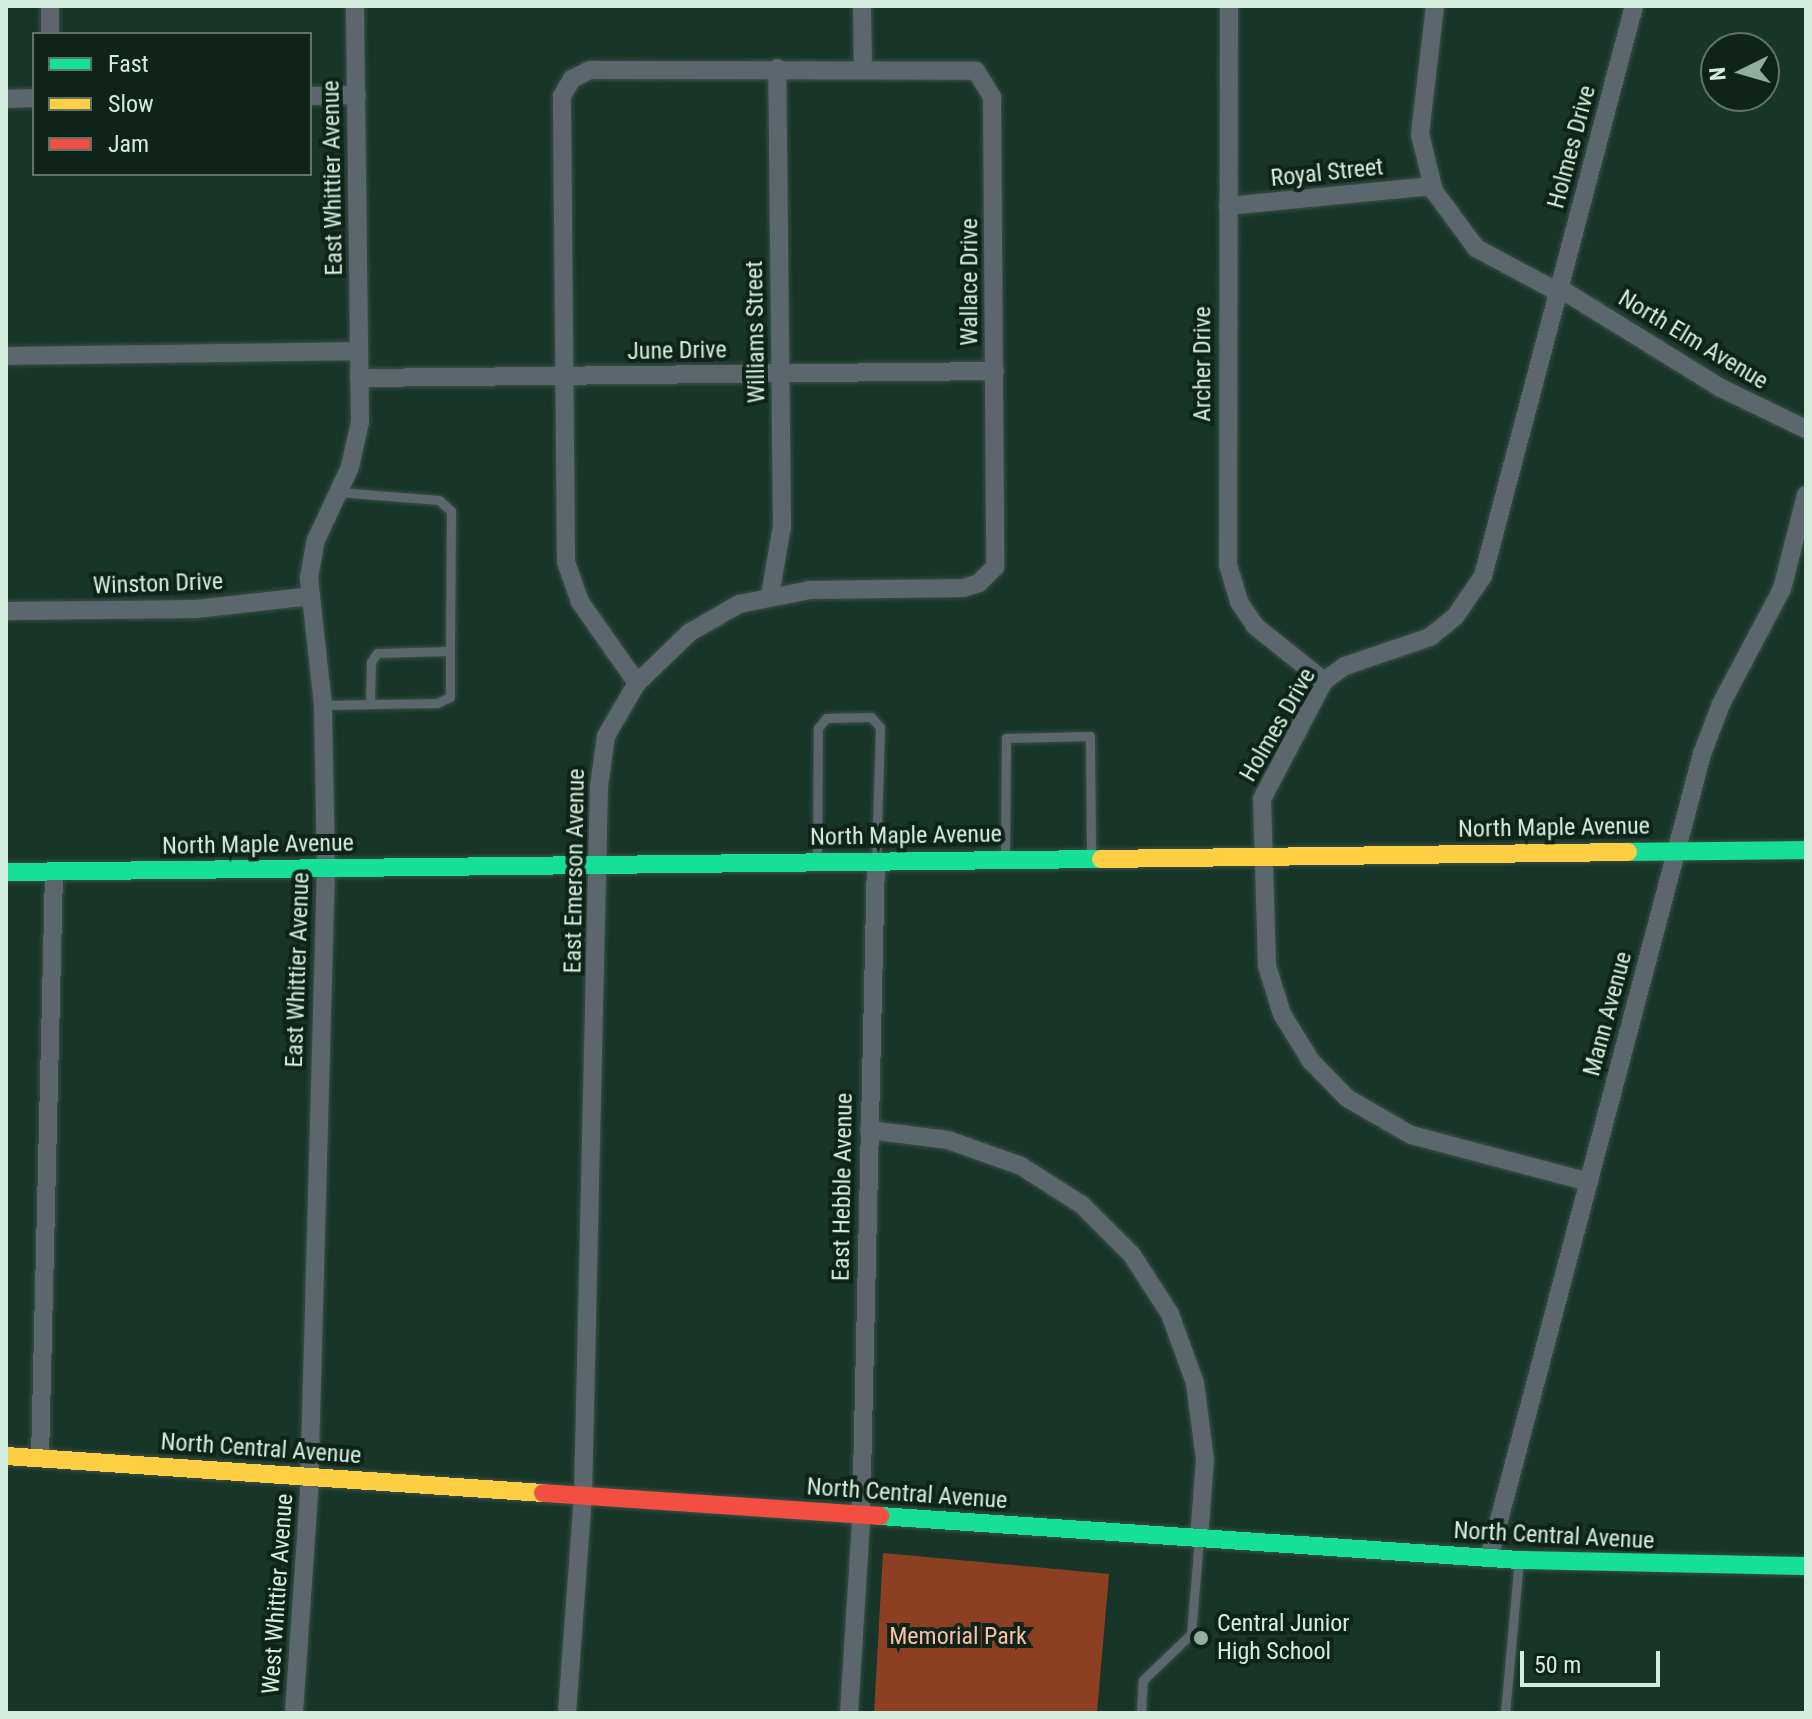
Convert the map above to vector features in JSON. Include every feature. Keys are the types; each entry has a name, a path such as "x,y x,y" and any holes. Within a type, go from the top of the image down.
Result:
{"main road":[{"name":"North Maple Avenue","path":"6,872 1806,850"},
{"name":"North Central Avenue","path":"6,1456 1519,1560 1806,1566"}],"street":[{"path":"50,6 50,32"},
{"name":"East Whittier Avenue","path":"309,1477 326,867 323,705 311,596 312,556 357,443 359,351 355,6"},
{"path":"862,6 863,67"},
{"name":"Archer Drive","path":"1229,6 1229,575 1255,626 1324,681"},
{"name":"North Elm Avenue","path":"1435,6 1420,134 1431,186 1476,248 1558,290 1721,388 1806,429"},
{"name":"Holmes Drive","path":"1589,1182 1411,1135 1366,1112 1329,1082 1295,1038 1273,989 1263,942 1260,855 1266,787 1324,681 1345,666 1430,637 1474,592 1489,558 1634,6"},
{"name":"Wallace Drive","path":"564,376 562,96 581,73 964,66 989,86 998,555 986,579 964,588 770,595 739,604 689,633 637,683"},
{"name":"Williams Street","path":"770,595 782,526 777,68"},
{"path":"312,96 357,95"},
{"path":"6,99 32,98"},
{"name":"Royal Street","path":"1228,206 1431,186"},
{"path":"6,356 359,351"},
{"name":"June Drive","path":"359,378 995,371"},
{"path":"564,376 569,573 580,602 637,683"},
{"name":"Mann Avenue","path":"1489,1558 1676,851 1713,723 1782,589 1806,495"},
{"name":"Winston Drive","path":"6,611 196,609 311,596"},
{"name":"East Emerson Avenue","path":"567,1713 583,1496 601,762 606,736 637,683"},
{"name":"East Hebble Avenue","path":"849,1713 858,1515 876,860"},
{"path":"40,1458 54,871"},
{"path":"869,1130 948,1140 1021,1166 1082,1205 1132,1255 1170,1314 1195,1383 1205,1460 1199,1538"},
{"name":"West Whittier Avenue","path":"294,1713 309,1477"}],"lane":[{"path":"323,705 437,703 450,697 451,511 439,500 338,492"},
{"path":"370,704 371,662 377,653 450,651"},
{"path":"817,861 818,728 826,718 871,717 880,727 876,860"},
{"path":"1005,858 1006,738 1090,736 1091,857"},
{"path":"1141,1713 1143,1680 1191,1634 1199,1538"},
{"path":"1505,1713 1519,1560"}],"green space":[{"name":"Memorial Park","path":"883,1553 1109,1574 1097,1713 874,1713"}],"traffic: fast":[{"path":"1628,852 1806,850"},
{"path":"6,872 1101,859"},
{"path":"880,1516 1519,1560 1806,1566"}],"traffic: slow":[{"path":"1101,859 1628,852"},
{"path":"6,1456 543,1493"}],"traffic: jam":[{"path":"543,1493 880,1516"}],"place":[{"name":"Central Junior High School","path":"1201,1638"}]}
